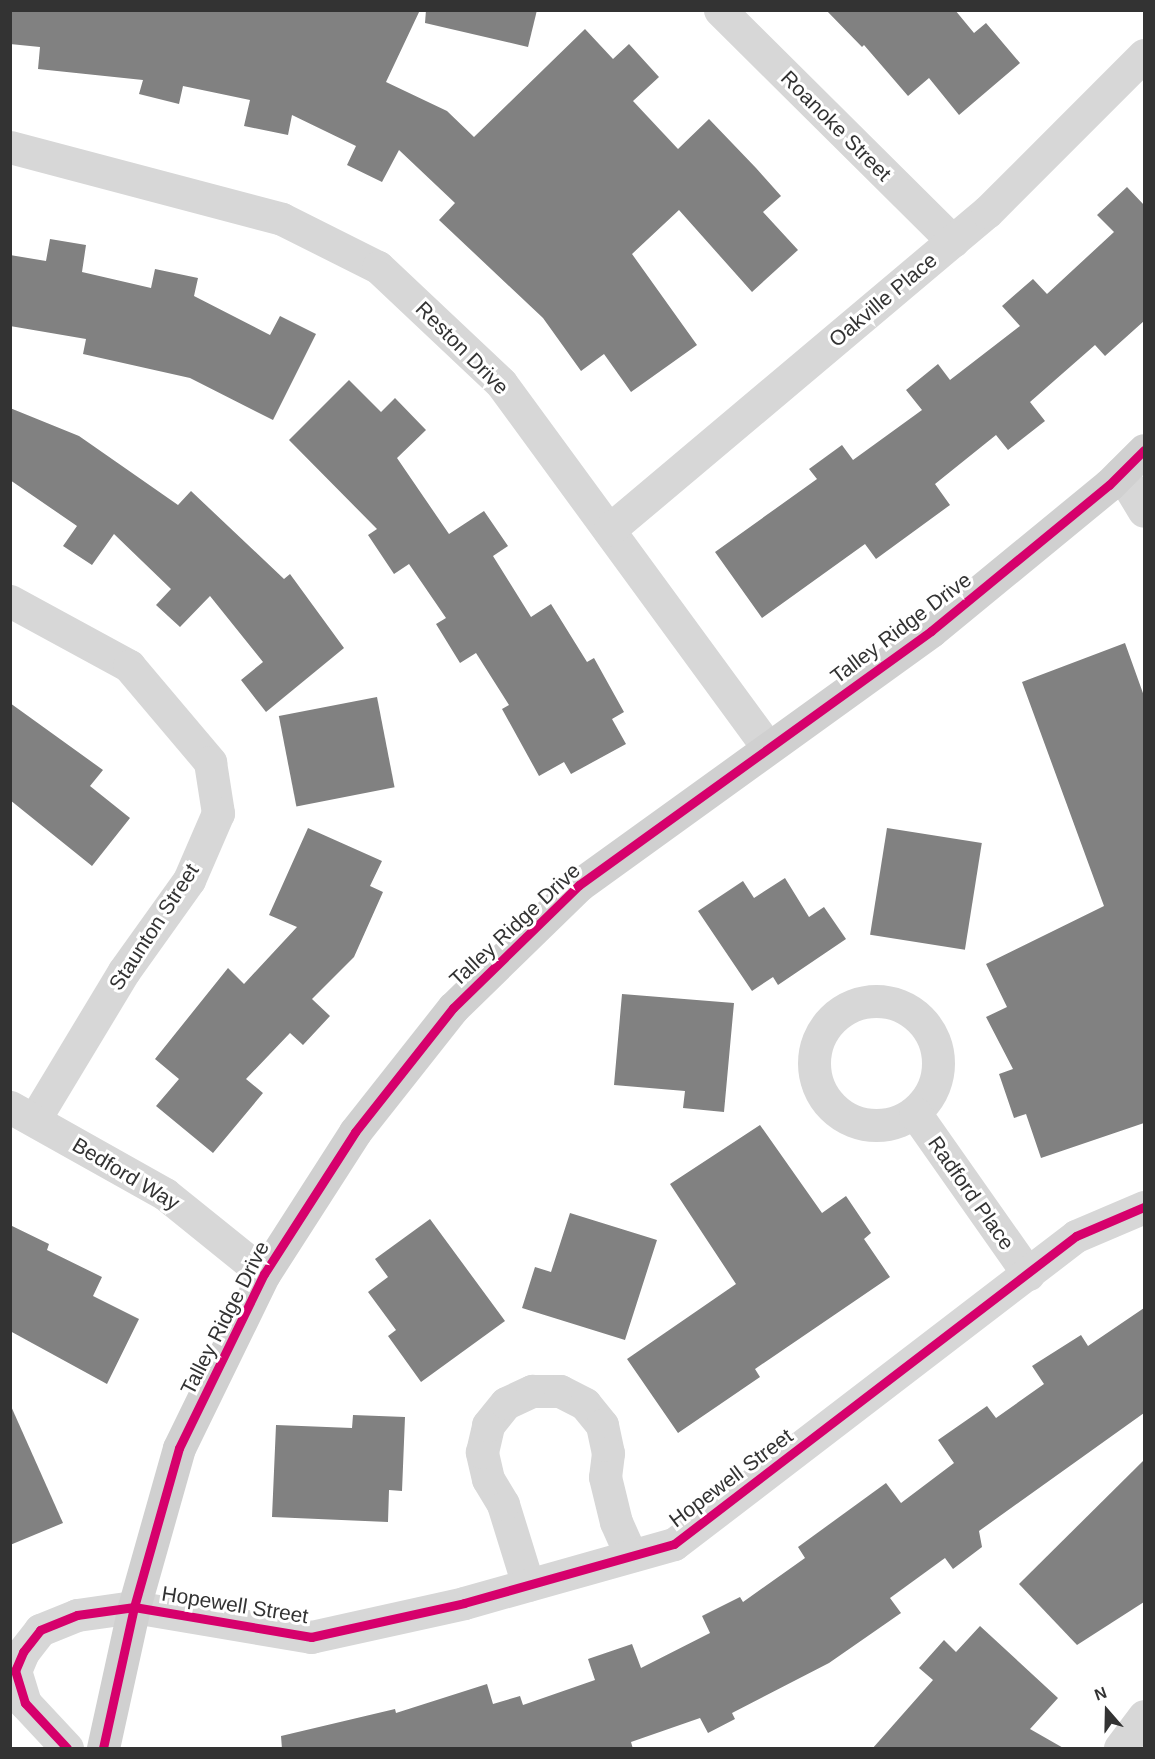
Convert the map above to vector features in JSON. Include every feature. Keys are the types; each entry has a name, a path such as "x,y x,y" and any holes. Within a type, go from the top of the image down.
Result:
{"street":[{"name":"Roanoke Street","path":"720,10 953,241"},
{"name":"Oakville Place","path":"609,530 953,241 1144,55"},
{"name":"Reston Drive","path":"10,147 282,219 378,267 501,383 768,748"},
{"name":"Talley Ridge Drive","path":"103,1749 134,1607 179,1448 264,1274 355,1132 453,1008 579,885 931,631 1121,473 1144,450"},
{"path":"1121,473 1144,511"},
{"name":"Staunton Street","path":"10,601 129,666 210,762 218,813 189,880 22,1113"},
{"name":"Bedford Way","path":"22,1113 165,1194 264,1274"},
{"name":"Radford Place","path":"915,1113 1028,1274"},
{"name":"Hopewell Street","path":"134,1607 311,1637 528,1585 674,1544 1076,1236 1144,1207"},
{"path":"528,1585 503,1504 488,1479 482,1452 488,1425 506,1403 532,1391 560,1391 585,1404 603,1425 608,1453 605,1477 616,1522 631,1556"},
{"path":"67,1749 25,1703 15,1671 22,1652 40,1630 77,1615 134,1607"},
{"path":"1120,1749 1144,1716"}],"building":[{"path":"10,10 420,10 386,82 447,111 474,137 585,29 613,59 629,44 659,77 633,101 678,149 709,119 781,196 763,212 798,250 752,292 679,210 632,254 697,345 631,392 604,354 581,371 543,318 439,220 455,203 399,150 382,182 347,165 356,146 292,115 288,135 244,126 250,100 183,86 179,104 139,94 143,80 38,69 40,47 10,44"},
{"path":"426,10 537,10 528,47 425,23"},
{"path":"826,10 955,10 974,33 986,23 1020,63 959,115 929,78 908,96 864,45 862,47"},
{"path":"1127,187 1144,205 1144,321 1105,356 1095,345 1030,402 1045,421 1008,450 996,435 935,484 950,505 876,559 865,544 762,618 715,552 817,479 809,469 842,445 853,460 922,410 906,390 938,364 950,380 1020,326 1002,306 1033,279 1047,294 1114,232 1097,215"},
{"path":"50,239 86,245 82,272 151,288 155,269 198,278 194,296 270,335 280,316 316,334 273,420 190,378 83,354 86,339 10,326 10,255 46,261"},
{"path":"349,380 381,412 395,398 426,430 397,458 449,534 484,511 508,546 493,556 531,617 551,604 587,662 594,658 624,712 612,719 626,744 571,774 564,762 539,776 502,709 509,705 476,653 460,663 436,624 446,618 409,564 394,574 368,535 377,529 289,440"},
{"path":"10,408 79,436 178,505 191,491 284,579 290,574 344,648 266,712 241,680 263,662 210,596 180,627 156,605 171,589 114,534 92,565 63,546 77,526 10,480"},
{"path":"1125,643 1144,696 1144,1123 1041,1158 1026,1114 1014,1118 999,1074 1013,1069 986,1017 1007,1007 986,964 1104,906 1022,682"},
{"path":"377,697 395,787 296,806 279,716"},
{"path":"10,703 103,770 90,786 130,818 92,866 10,800"},
{"path":"308,828 382,861 370,886 383,892 354,957 312,999 330,1016 303,1045 290,1033 246,1079 263,1093 213,1153 156,1106 179,1079 155,1059 228,968 244,984 297,927 269,915"},
{"path":"887,828 982,843 965,950 870,935"},
{"path":"785,878 809,917 824,907 846,939 778,985 773,977 752,991 698,911 743,881 754,898"},
{"path":"622,994 734,1003 724,1112 683,1108 685,1091 614,1085"},
{"path":"760,1125 822,1213 846,1196 871,1233 864,1239 890,1277 755,1369 760,1377 678,1433 627,1359 736,1284 670,1184"},
{"path":"570,1213 657,1240 625,1340 522,1308 535,1267 551,1272"},
{"path":"430,1219 505,1321 421,1382 388,1336 396,1330 368,1292 388,1277 375,1259"},
{"path":"10,1225 49,1244 47,1250 102,1277 93,1296 139,1319 107,1384 10,1331"},
{"path":"1144,1308 1144,1413 979,1531 982,1547 953,1569 945,1558 890,1598 901,1613 829,1663 732,1713 735,1719 708,1733 700,1718 631,1742 633,1749 282,1749 281,1736 395,1709 396,1713 487,1684 493,1704 520,1696 523,1705 595,1680 588,1659 632,1644 641,1668 710,1633 702,1616 740,1597 743,1602 805,1558 798,1547 886,1483 901,1503 954,1463 938,1440 987,1406 996,1418 1044,1384 1032,1366 1081,1335 1088,1346"},
{"path":"10,1404 63,1523 10,1545"},
{"path":"353,1415 405,1417 402,1491 389,1490 388,1522 272,1517 276,1425 352,1428"},
{"path":"1144,1460 1144,1602 1077,1645 1019,1584"},
{"path":"980,1626 1058,1698 1030,1729 1065,1749 872,1749 933,1680 919,1668 944,1640 956,1652"}],"cycle path":[{"path":"103,1748 134,1607 179,1448 264,1274 355,1132 453,1008 579,885 931,631 1109,485 1144,450"},
{"path":"67,1748 25,1703 15,1671 23,1652 40,1630 77,1615 134,1607 311,1637 464,1603 674,1544 1076,1236 1144,1207"}]}
